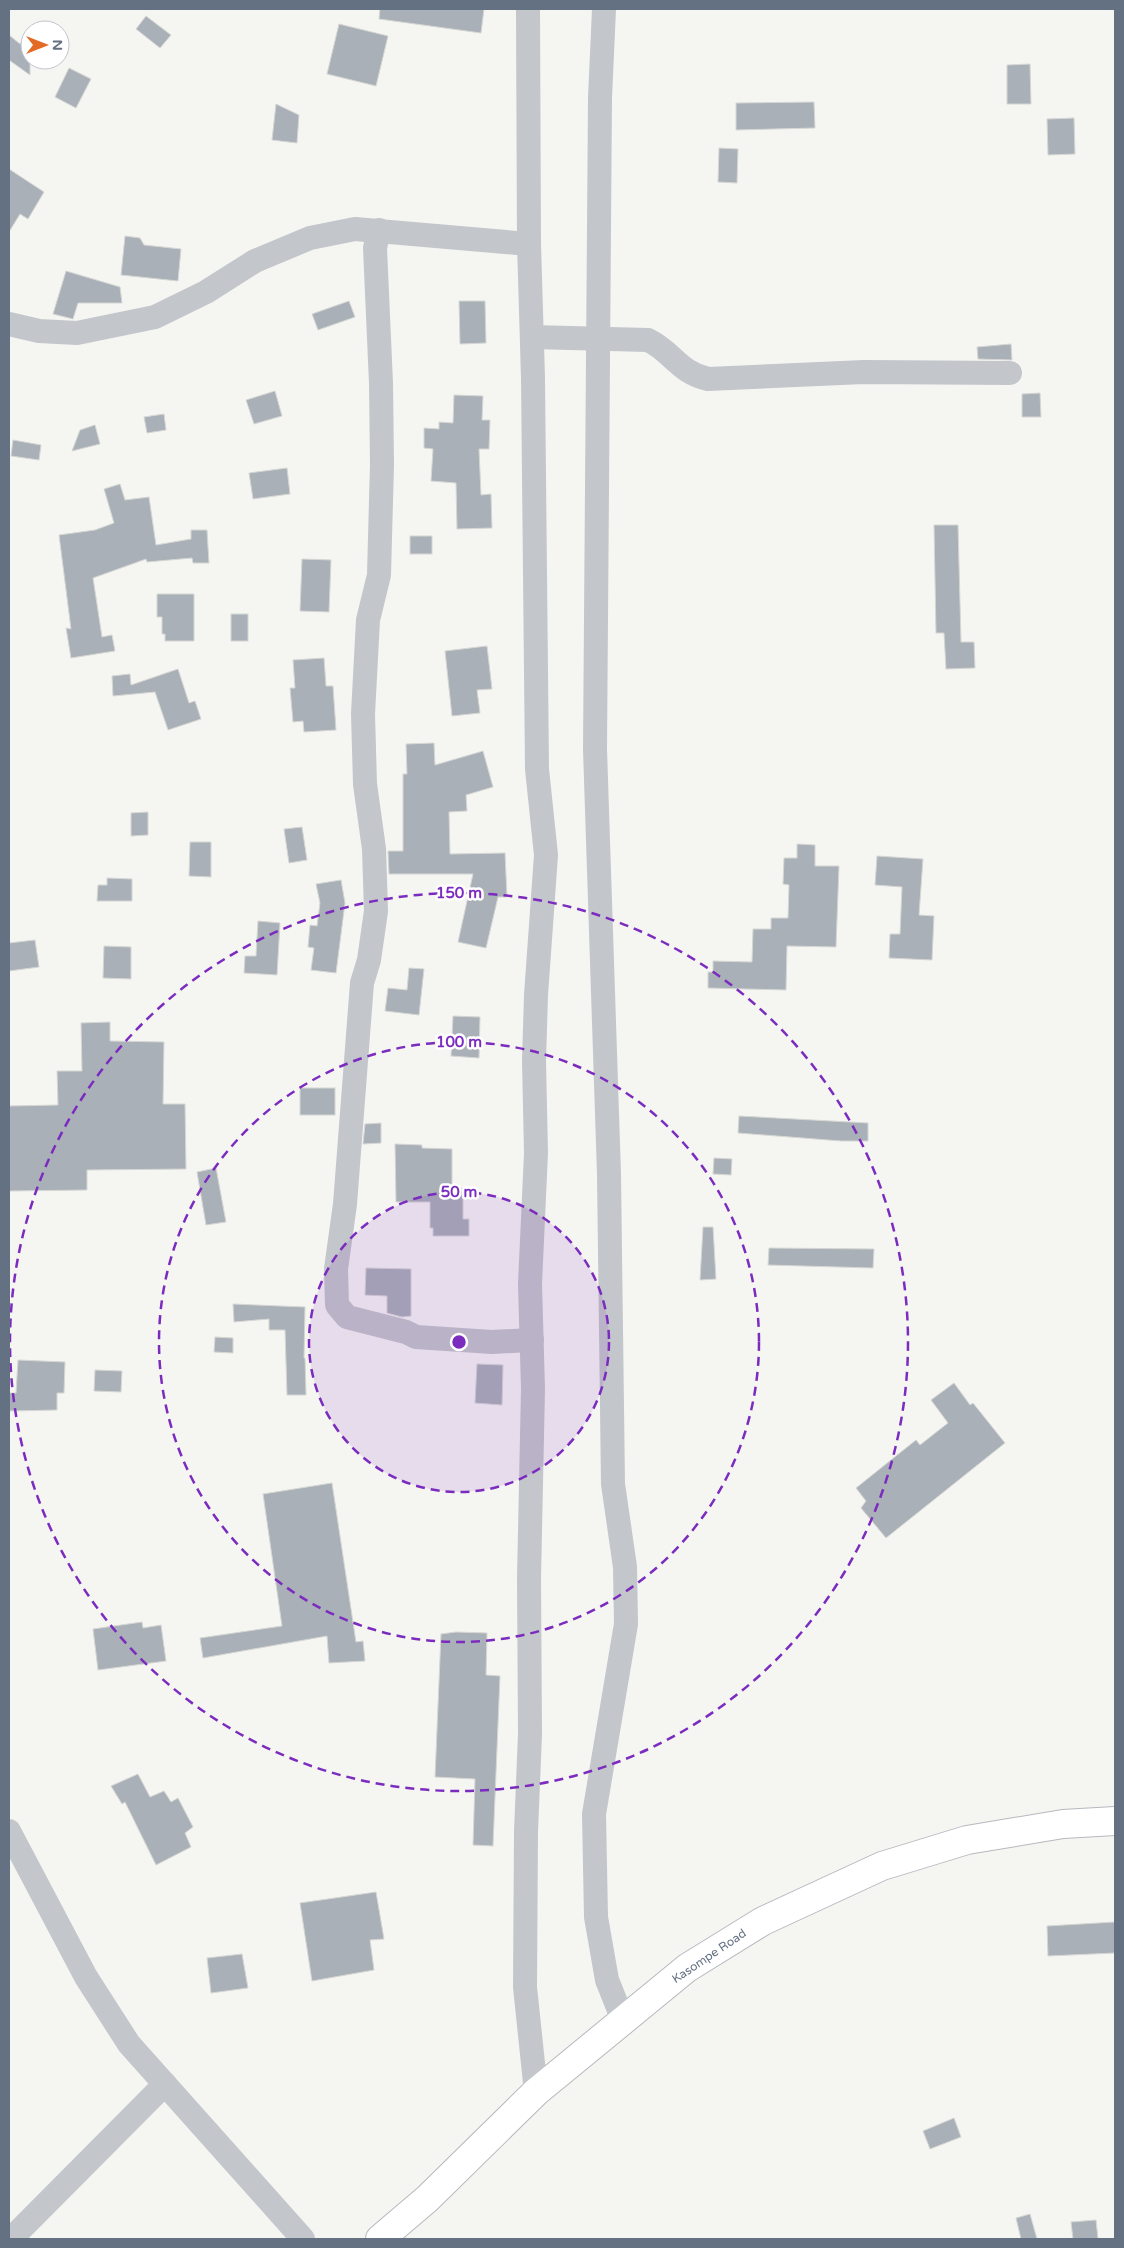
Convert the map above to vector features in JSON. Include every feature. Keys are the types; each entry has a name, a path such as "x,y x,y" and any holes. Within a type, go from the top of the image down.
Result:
{"street":[{"path":"528,9 529,244 532,337 537,769 546,854 536,995 534,1051 536,1152 530,1284 533,1389 529,1578 530,1734 526,1832 525,1987 536,2092"},
{"path":"604,9 600,98 597,339 595,749 609,1174 613,1484 626,1567 626,1624 594,1814 596,1917 606,1980 623,2020"},
{"path":"9,324 39,331 78,332 155,317 206,292 255,261 310,238 355,229 529,244"},
{"path":"379,230 375,248 382,428 379,576 368,620 363,714 365,784 374,849 376,911 369,960 362,983 345,1204 336,1269 337,1305 347,1317 406,1332 416,1338 492,1342 532,1340"},
{"path":"532,337 648,340 661,346 683,369 693,376 708,380 864,372 1010,373"},
{"name":"Kasompe Road","path":"380,2239 427,2199 536,2092 687,1968 763,1921 882,1866 967,1840 1063,1824 1115,1821"},
{"path":"9,1831 86,1977 128,2044 302,2239"},
{"path":"10,2239 165,2084"}],"building":[{"path":"380,9 484,9 481,33 379,19"},
{"path":"146,16 171,35 160,48 136,29"},
{"path":"339,24 388,36 376,86 327,74"},
{"path":"9,35 20,44 20,68 9,60"},
{"path":"1030,64 1031,104 1007,104 1007,65"},
{"path":"70,68 91,79 76,108 55,97"},
{"path":"23,70 30,70 30,75"},
{"path":"814,102 815,128 736,130 736,103"},
{"path":"276,104 299,115 297,143 272,140"},
{"path":"1074,118 1075,154 1048,155 1047,119"},
{"path":"719,148 738,149 737,183 718,182"},
{"path":"9,169 44,192 28,219 20,214 9,232"},
{"path":"125,236 140,238 144,245 181,249 178,281 121,275"},
{"path":"66,271 120,287 122,303 78,303 73,319 53,314"},
{"path":"349,301 355,317 318,330 312,314"},
{"path":"459,301 485,301 486,343 460,344"},
{"path":"1011,344 1012,360 978,359 977,347"},
{"path":"275,391 282,416 254,424 246,400"},
{"path":"1040,393 1041,417 1022,417 1022,394"},
{"path":"454,395 483,396 482,420 490,420 489,449 479,449 481,495 491,494 492,528 457,529 456,483 431,481 433,449 424,448 424,428 439,429 439,422 453,423"},
{"path":"164,414 166,430 147,433 144,417"},
{"path":"95,425 100,444 72,451 80,430"},
{"path":"13,440 41,445 39,460 11,456"},
{"path":"287,468 290,494 253,499 249,473"},
{"path":"120,484 125,500 149,497 156,545 191,539 191,530 207,530 209,563 193,563 192,558 147,562 146,559 93,578 102,637 112,635 115,651 71,658 66,628 71,629 59,535 95,530 114,523 104,489"},
{"path":"934,525 958,525 961,642 974,642 975,668 946,669 944,633 936,633"},
{"path":"410,536 432,536 432,554 410,554"},
{"path":"302,559 331,560 329,612 300,611"},
{"path":"157,594 194,594 194,641 165,641 165,634 162,634 162,617 157,617"},
{"path":"231,614 248,614 248,641 231,641"},
{"path":"487,646 492,689 477,690 480,713 452,716 445,651"},
{"path":"324,658 326,686 333,686 336,730 304,732 303,721 293,722 290,688 295,688 293,660"},
{"path":"178,669 189,703 195,701 201,719 168,730 155,692 113,696 112,676 130,674 131,685"},
{"path":"434,743 435,765 483,751 493,787 466,795 467,811 449,812 450,854 505,853 507,897 498,897 486,948 458,942 473,874 389,874 388,851 403,851 403,774 407,774 406,744"},
{"path":"148,812 148,835 131,836 131,813"},
{"path":"302,827 307,860 289,863 284,829"},
{"path":"190,842 211,842 211,877 189,876"},
{"path":"797,844 815,845 815,866 839,866 836,947 787,946 786,990 708,988 708,972 713,972 713,961 752,962 753,929 771,929 771,918 788,918 789,885 783,884 784,858 797,858"},
{"path":"877,856 923,859 919,915 934,916 932,960 889,958 890,934 900,934 902,887 875,885"},
{"path":"107,878 132,879 132,901 97,901 98,885 107,885"},
{"path":"341,880 345,903 336,973 311,970 314,948 308,947 310,925 317,926 320,903 316,884"},
{"path":"258,921 280,923 277,975 244,973 245,956 256,956"},
{"path":"35,940 39,967 9,971 9,943"},
{"path":"104,946 131,947 131,979 103,978"},
{"path":"409,968 424,969 419,1015 385,1011 388,988 407,990"},
{"path":"453,1016 480,1017 479,1058 451,1056"},
{"path":"110,1022 110,1041 164,1042 163,1104 185,1104 186,1169 87,1170 87,1190 9,1191 9,1106 58,1105 57,1071 82,1071 81,1023"},
{"path":"300,1088 335,1088 335,1115 300,1115"},
{"path":"739,1116 868,1123 868,1141 841,1141 738,1133"},
{"path":"381,1123 381,1143 363,1144 365,1124"},
{"path":"395,1144 422,1145 422,1148 452,1149 452,1188 463,1188 463,1219 469,1219 469,1236 433,1236 433,1228 430,1228 430,1202 396,1202"},
{"path":"714,1158 732,1159 731,1175 713,1174"},
{"path":"216,1168 226,1222 206,1225 197,1172"},
{"path":"703,1227 713,1227 716,1279 700,1280"},
{"path":"769,1248 874,1249 873,1268 768,1265"},
{"path":"366,1268 411,1269 411,1316 402,1317 387,1313 387,1296 365,1295"},
{"path":"233,1304 305,1307 304,1358 306,1395 287,1395 285,1330 269,1330 269,1319 234,1322"},
{"path":"215,1337 233,1338 233,1353 214,1352"},
{"path":"18,1360 65,1362 64,1393 57,1393 57,1410 9,1411 9,1393 16,1393"},
{"path":"477,1364 503,1365 502,1405 475,1403"},
{"path":"95,1370 122,1371 121,1392 94,1391"},
{"path":"954,1383 970,1405 973,1403 1005,1443 886,1538 861,1508 866,1501 856,1488 916,1440 920,1445 948,1423 931,1400"},
{"path":"332,1483 356,1642 363,1641 365,1661 329,1663 327,1636 203,1658 200,1638 282,1626 263,1494"},
{"path":"142,1622 143,1628 161,1625 166,1661 98,1670 93,1629"},
{"path":"456,1632 487,1633 486,1675 500,1676 493,1846 473,1845 475,1779 435,1777 441,1634"},
{"path":"138,1774 150,1797 164,1791 171,1802 178,1798 193,1827 185,1833 191,1847 156,1865 125,1802 122,1804 111,1786"},
{"path":"376,1892 384,1939 370,1940 374,1970 312,1981 300,1903"},
{"path":"1115,1922 1115,1953 1048,1956 1047,1926"},
{"path":"242,1954 248,1988 211,1993 207,1958"},
{"path":"954,2118 961,2137 930,2149 923,2131"},
{"path":"1030,2214 1037,2239 1021,2239 1016,2218"},
{"path":"1096,2220 1098,2239 1073,2239 1071,2222"}]}
